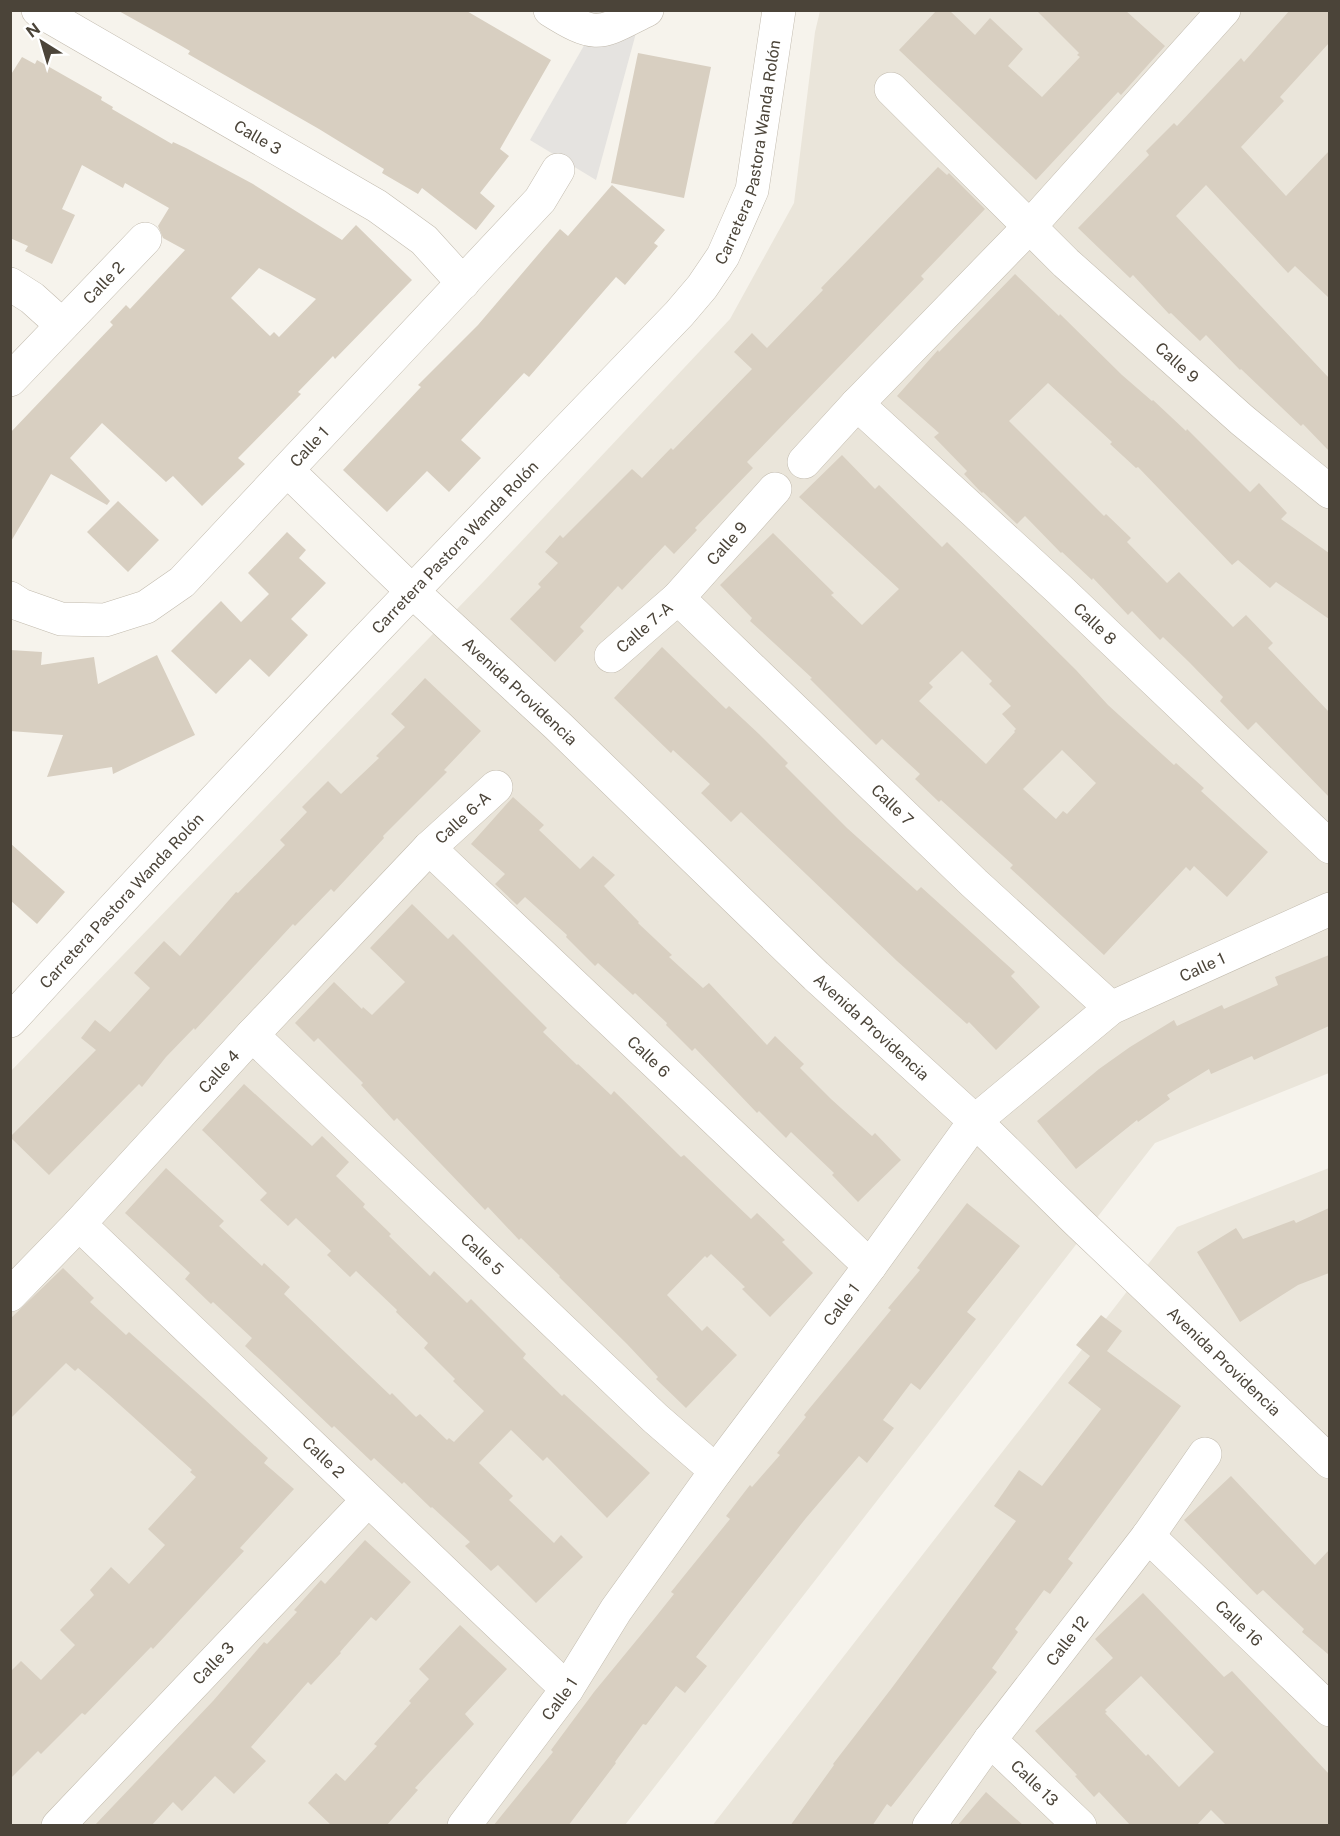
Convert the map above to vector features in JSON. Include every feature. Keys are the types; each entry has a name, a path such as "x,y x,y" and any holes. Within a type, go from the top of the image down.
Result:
{"street":[{"name":"Calle 3","path":"38,10 377,206 424,240 463,283"},
{"path":"550,10 580,27 597,31 612,28 647,10"},
{"name":"Carretera Pastora Wanda Rolón","path":"10,1021 412,591 679,314 702,287 723,256 752,190 775,12"},
{"path":"804,462 857,404 1031,225 1216,14"},
{"name":"Calle 9","path":"891,89 1031,225 1066,263 1242,420 1329,492"},
{"name":"Calle 1","path":"10,598 61,619 105,620 146,608 182,582 540,200 558,170"},
{"name":"Calle 2","path":"10,380 145,239"},
{"path":"10,284 32,298 62,325"},
{"name":"Calle 8","path":"857,404 1060,590 1329,847"},
{"name":"Avenida Providencia","path":"288,471 412,591 558,726 816,976 975,1121 1329,1462"},
{"name":"Calle 9","path":"678,598 775,489"},
{"name":"Calle 7-A","path":"611,656 678,598"},
{"name":"Calle 7","path":"678,598 974,883 1111,1008"},
{"name":"Calle 6-A","path":"429,848 496,787"},
{"name":"Calle 4","path":"10,1295 429,848"},
{"name":"Calle 6","path":"429,848 870,1266"},
{"name":"Calle 1","path":"464,1826 567,1689 616,1610 716,1471 870,1266 975,1121 1111,1008 1329,909"},
{"name":"Calle 5","path":"252,1035 655,1418 716,1471"},
{"name":"Calle 2","path":"79,1224 567,1689"},
{"name":"Calle 12","path":"929,1826 990,1740 1148,1536 1205,1454"},
{"name":"Calle 3","path":"58,1826 368,1500"},
{"name":"Calle 16","path":"1148,1536 1329,1710"},
{"name":"Calle 13","path":"990,1740 1080,1826"}],"shaded area":[{"path":"559,11 642,11 596,180 530,140 594,28"},
{"path":"820,11 1329,11 1329,1073 1155,1143 625,1825 11,1825 10,1072 485,580 730,319 794,203 815,32"},
{"path":"1329,1168 1329,1825 712,1826 1177,1227"}],"building":[{"path":"117,10 465,10 551,60 500,149 509,156 480,193 495,206 476,230 422,188 418,194 382,173 384,169 319,129 188,54 190,51"},
{"path":"937,10 949,10 975,35 990,18 1023,49 1008,66 1042,97 1080,57 1077,55 1079,53 1036,10 1125,10 1165,46 1121,95 1118,92 1036,180 899,50"},
{"path":"1290,10 1329,10 1329,43 1280,97 1284,101 1241,147 1286,196 1329,151 1329,298 1295,266 1288,273 1206,185 1176,216 1329,378 1329,451 1303,424 1301,426 1240,370 1206,335 1200,341 1171,313 1169,314 1133,275 1130,278 1078,228 1149,155 1146,151 1174,123 1177,126 1241,58 1244,62"},
{"path":"638,53 711,67 684,198 611,183"},
{"path":"22,57 35,64 37,60 102,97 101,100 113,107 112,109 172,144 173,142 186,148 253,184 342,240 356,225 412,280 335,359 333,356 298,392 301,394 238,458 245,464 202,506 173,476 166,482 102,423 70,458 110,501 107,505 51,474 10,543 10,433 113,325 110,322 126,305 130,309 185,250 163,238 158,226 169,208 125,183 123,188 82,165 62,209 75,215 52,264 25,251 28,246 10,238 10,76","holes":["259,268 316,299 279,337 274,332 270,336 231,298"]},
{"path":"938,167 947,175 949,173 985,209 921,276 924,279 747,462 753,468 695,528 697,530 674,554 665,545 622,590 618,586 580,627 584,631 555,662 510,619 541,587 538,584 558,563 545,552 560,535 563,538 632,469 642,478 671,448 673,450 752,369 734,352 752,333 767,348 823,290 821,288"},
{"path":"612,185 665,230 654,243 658,246 625,285 616,277 529,377 524,373 461,440 481,458 449,492 427,471 387,512 343,470 421,387 418,385 478,325 560,229 568,236"},
{"path":"1015,274 1059,316 1060,314 1122,375 1186,431 1187,429 1250,492 1259,483 1287,513 1281,519 1329,553 1329,619 1276,582 1270,588 1238,560 1232,565 1138,467 1136,468 1110,444 1112,442 1048,383 1009,421 1104,516 1106,514 1131,538 1127,542 1167,583 1179,572 1233,627 1246,615 1273,643 1268,648 1329,712 1329,797 1256,722 1248,730 1220,701 1223,697 1163,637 1160,640 1132,611 1128,615 1093,578 1092,580 1061,553 1025,516 1017,524 982,493 964,474 967,471 934,437 939,433 897,396 938,350 939,352"},
{"path":"842,455 875,489 879,485 942,547 947,542 1076,670 1108,705 1174,765 1176,763 1204,788 1201,791 1268,852 1227,897 1194,866 1190,871 1186,867 1104,955 1010,868 1013,865 915,779 920,774 882,739 876,745 810,679 812,678 750,621 752,618 720,585 773,533 834,593 831,595 862,625 899,589 799,497","holes":["962,651 992,681 989,684 1011,706 1002,714 1016,729 986,764 919,701 933,687 929,683","1062,750 1096,783 1067,814 1063,811 1056,819 1023,789"]},
{"path":"118,501 159,540 128,572 87,532"},
{"path":"287,532 306,550 299,558 326,583 291,619 308,635 269,677 250,659 216,694 171,651 221,601 241,622 269,594 248,573"},
{"path":"662,647 726,709 729,706 759,734 788,763 785,766 847,828 917,891 921,887 1015,972 1011,976 1040,1007 996,1050 969,1022 967,1024 897,961 741,812 731,822 701,793 710,784 673,750 671,753 614,698"},
{"path":"10,650 42,652 41,665 94,657 98,684 157,655 195,735 113,774 112,767 47,777 63,735 10,731"},
{"path":"425,678 481,731 444,770 447,772 383,836 384,838 334,892 331,889 295,926 293,924 195,1030 194,1028 166,1057 142,1087 139,1084 49,1175 10,1137 96,1050 81,1038 95,1020 110,1032 150,988 134,973 164,941 180,956 236,892 238,893 285,845 280,840 307,812 302,807 328,781 341,794 379,758 376,756 405,727 391,714"},
{"path":"513,797 544,825 539,830 580,869 593,856 615,875 604,886 672,955 669,957 703,988 709,983 767,1045 775,1036 804,1064 800,1068 831,1099 872,1136 875,1133 901,1160 858,1202 832,1175 834,1173 791,1132 786,1138 759,1111 757,1113 695,1048 692,1051 635,993 633,995 598,963 595,966 566,937 567,935 525,897 517,905 495,884 505,874 471,844"},
{"path":"10,843 65,892 37,924 10,900"},
{"path":"412,904 448,939 453,934 547,1028 543,1032 577,1065 611,1095 614,1091 681,1157 684,1155 751,1219 757,1213 785,1240 782,1242 813,1273 770,1317 742,1289 745,1287 711,1254 707,1258 705,1256 667,1295 702,1331 707,1326 737,1355 686,1408 560,1276 521,1238 519,1240 488,1207 485,1210 397,1118 394,1121 361,1085 363,1083 318,1038 314,1042 295,1023 334,982 362,1009 363,1007 372,1015 405,982 370,948"},
{"path":"1329,955 1329,1026 1254,1060 1252,1056 1211,1074 1209,1069 1167,1095 1170,1099 1138,1122 1137,1120 1076,1169 1037,1121 1099,1069 1174,1020 1177,1026 1222,1005 1224,1009 1278,985 1275,977"},
{"path":"244,1084 312,1146 322,1136 349,1162 336,1176 365,1204 363,1207 391,1234 389,1236 430,1276 434,1271 467,1303 471,1299 526,1354 523,1358 562,1396 564,1394 650,1473 607,1518 547,1457 543,1461 511,1430 479,1463 513,1496 509,1500 554,1543 561,1535 583,1557 536,1603 498,1565 491,1571 465,1546 470,1542 432,1507 374,1458 371,1461 334,1426 332,1428 245,1346 252,1338 185,1279 190,1273 125,1213 166,1168 224,1221 219,1226 262,1266 264,1263 290,1287 284,1294 416,1417 420,1414 447,1440 449,1438 454,1442 484,1411 424,1348 428,1343 396,1312 397,1310 356,1271 350,1277 327,1255 331,1251 296,1218 288,1226 260,1200 267,1193 202,1130"},
{"path":"967,1203 1020,1246 967,1312 976,1319 920,1390 911,1383 883,1420 894,1428 867,1463 859,1456 806,1518 696,1657 707,1666 685,1693 676,1686 646,1725 643,1724 568,1826 493,1826 553,1752 551,1750 594,1692 674,1594 671,1592 730,1519 726,1516 750,1485 752,1487 780,1455 777,1453 806,1417 804,1415 891,1310 888,1308 920,1270 917,1268"},
{"path":"1329,1208 1329,1273 1298,1285 1240,1322 1197,1252 1236,1228 1243,1239 1294,1220 1296,1223"},
{"path":"63,1268 94,1298 90,1302 126,1335 129,1332 203,1398 268,1458 264,1463 294,1489 240,1548 244,1551 153,1649 151,1647 85,1715 82,1713 41,1754 38,1751 10,1779 10,1672 21,1661 41,1680 75,1645 60,1630 94,1595 90,1590 111,1567 129,1584 165,1545 148,1529 196,1477 190,1472 192,1470 109,1395 78,1368 75,1371 66,1363 10,1419 10,1319"},
{"path":"1101,1315 1122,1331 1107,1351 1181,1406 1068,1559 1073,1563 1050,1594 1044,1590 1015,1629 1018,1632 992,1668 997,1672 891,1807 887,1804 872,1826 790,1826 833,1764 1016,1521 994,1506 1019,1470 1042,1486 1101,1409 1068,1383 1090,1356 1076,1345"},
{"path":"1231,1476 1315,1565 1329,1550 1329,1655 1302,1632 1304,1629 1263,1590 1257,1595 1184,1520"},
{"path":"365,1540 411,1582 376,1621 371,1617 341,1653 311,1685 308,1682 251,1747 266,1761 234,1794 215,1776 182,1811 173,1802 151,1826 94,1826 213,1701 264,1642 267,1644 297,1612 294,1610 321,1580 325,1584"},
{"path":"1143,1593 1224,1677 1232,1671 1329,1774 1329,1826 1227,1826 1211,1810 1196,1826 1131,1826 1099,1792 1094,1797 1075,1776 1077,1775 1035,1731 1113,1658 1095,1639","holes":["1141,1676 1214,1752 1179,1787 1148,1754 1146,1756 1105,1713 1107,1712 1105,1710"]},
{"path":"460,1625 507,1669 465,1714 474,1724 415,1788 418,1790 386,1826 332,1826 308,1803 336,1773 345,1781 377,1746 374,1744 429,1679 419,1669"},
{"path":"986,1792 1024,1826 957,1826"}]}
